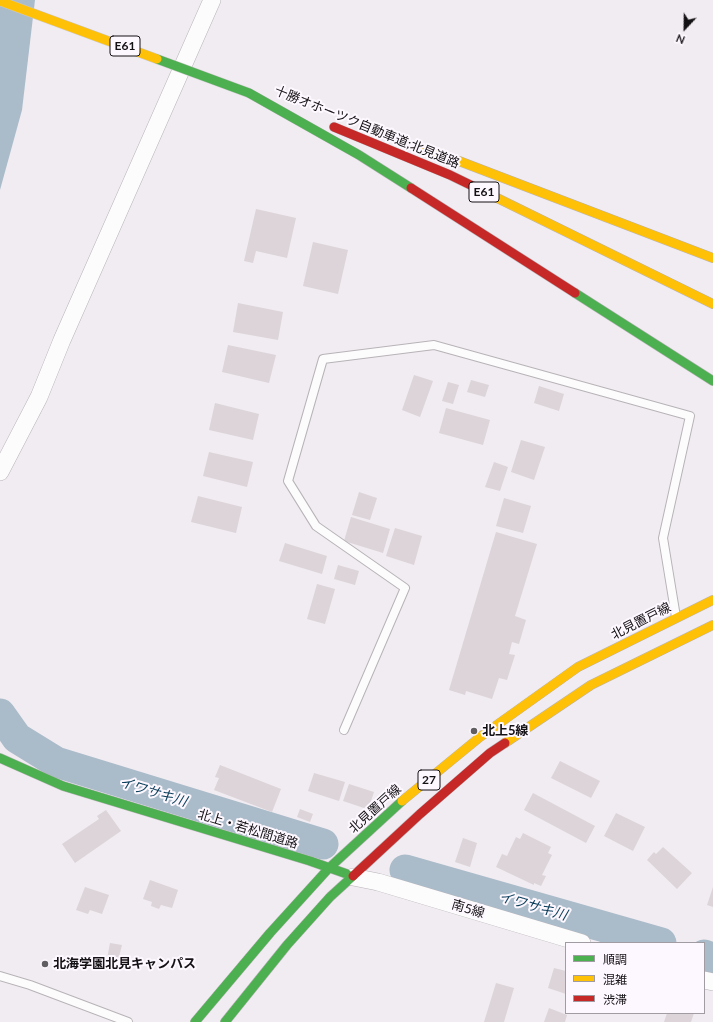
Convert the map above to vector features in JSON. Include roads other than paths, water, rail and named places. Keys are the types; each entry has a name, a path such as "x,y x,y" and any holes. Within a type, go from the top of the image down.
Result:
{"main road":[{"name":"十勝オホーツク自動車道;北見道路","path":"0,1 249,93 314,119"},
{"path":"249,93 294,107"},
{"path":"249,93 359,155 713,381"},
{"name":"十勝オホーツク自動車道;北見道路","path":"369,132 330,122 450,175 713,304"},
{"path":"414,146 459,161 713,258"},
{"name":"北見置戸線","path":"195,1022 270,933 329,868 406,799 480,737 578,667 713,600"},
{"name":"27","path":"225,1022 287,945 330,897 420,814 490,753 591,685 713,625"},
{"name":"北上・若松間道路","path":"0,758 63,786 329,868 353,877"}],"street":[{"path":"0,472 39,397 62,340 212,0"},
{"name":"南5線","path":"353,877 378,882 579,942"}],"lane":[{"path":"344,730 405,588 316,526 288,481 323,359 434,345 690,416 663,538 676,618"},
{"path":"0,976 30,985 128,1022"}],"water":[{"path":"0,0 35,0 22,110 0,190"}],"waterway":[{"name":"イワサキ川","path":"0,714 17,738 56,762 323,844"},
{"name":"イワサキ川","path":"405,870 657,942"},
{"name":"イワサキ川","path":"705,955 713,958"}],"place":[{"name":"北上5線","path":"474,731"},
{"name":"北海学園北見キャンパス","path":"45,964"}]}
